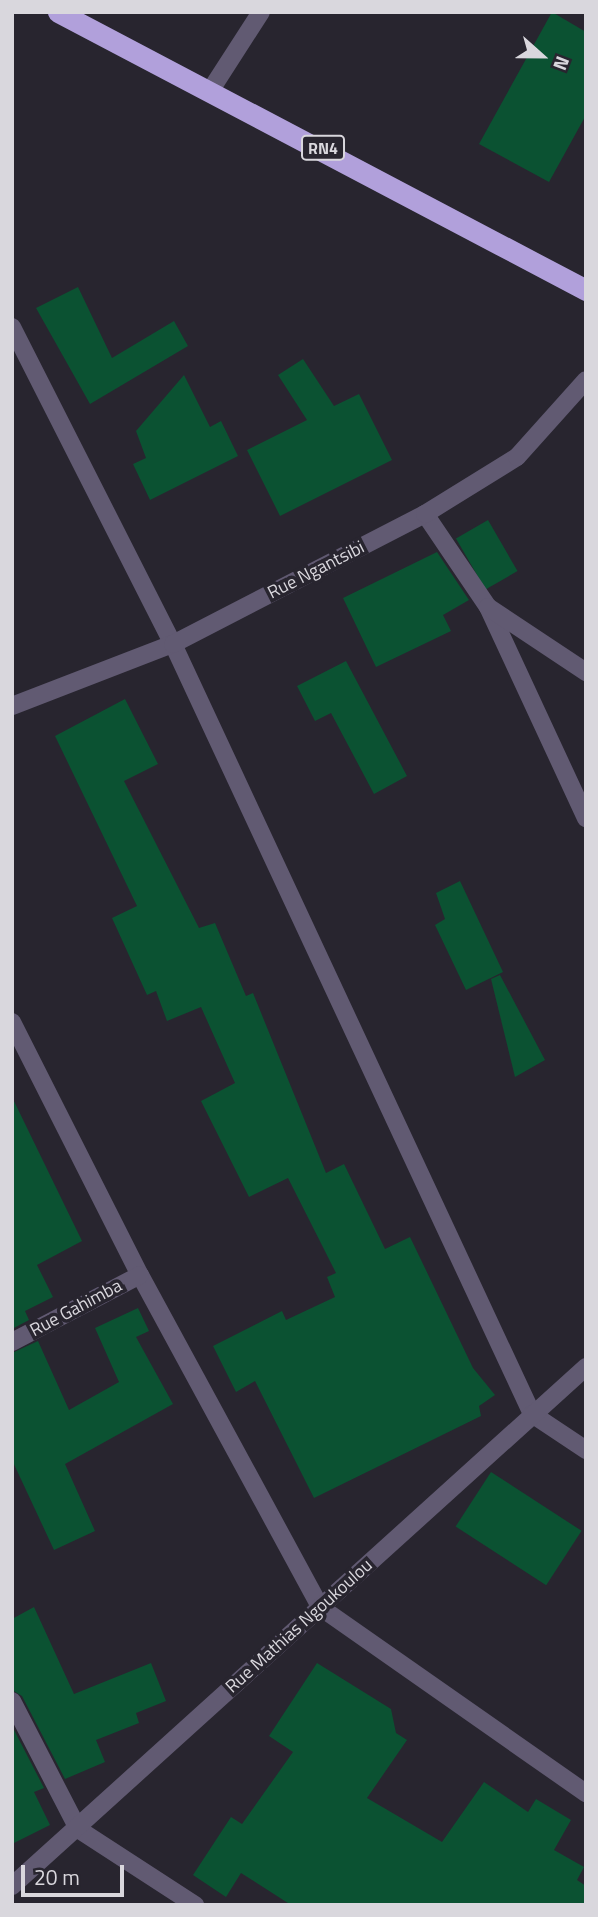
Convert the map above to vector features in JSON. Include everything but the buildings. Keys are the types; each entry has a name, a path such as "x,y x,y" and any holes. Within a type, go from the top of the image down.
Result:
{"highway":[{"name":"RN4","path":"58,12 212,88 586,290"}],"street":[{"path":"212,88 261,12"},
{"path":"12,327 173,644 532,1414 586,1450"},
{"name":"Rue Ngantsibi","path":"12,706 173,644 425,514 517,457 586,380"},
{"path":"425,514 488,607 586,818"},
{"path":"488,607 586,672"},
{"path":"12,1022 140,1275 320,1607 586,1793"},
{"name":"Rue Gahimba","path":"12,1342 140,1275"},
{"name":"Rue Mathias Ngoukoulou","path":"12,1886 586,1367"},
{"path":"12,1701 78,1829 195,1905"}]}
